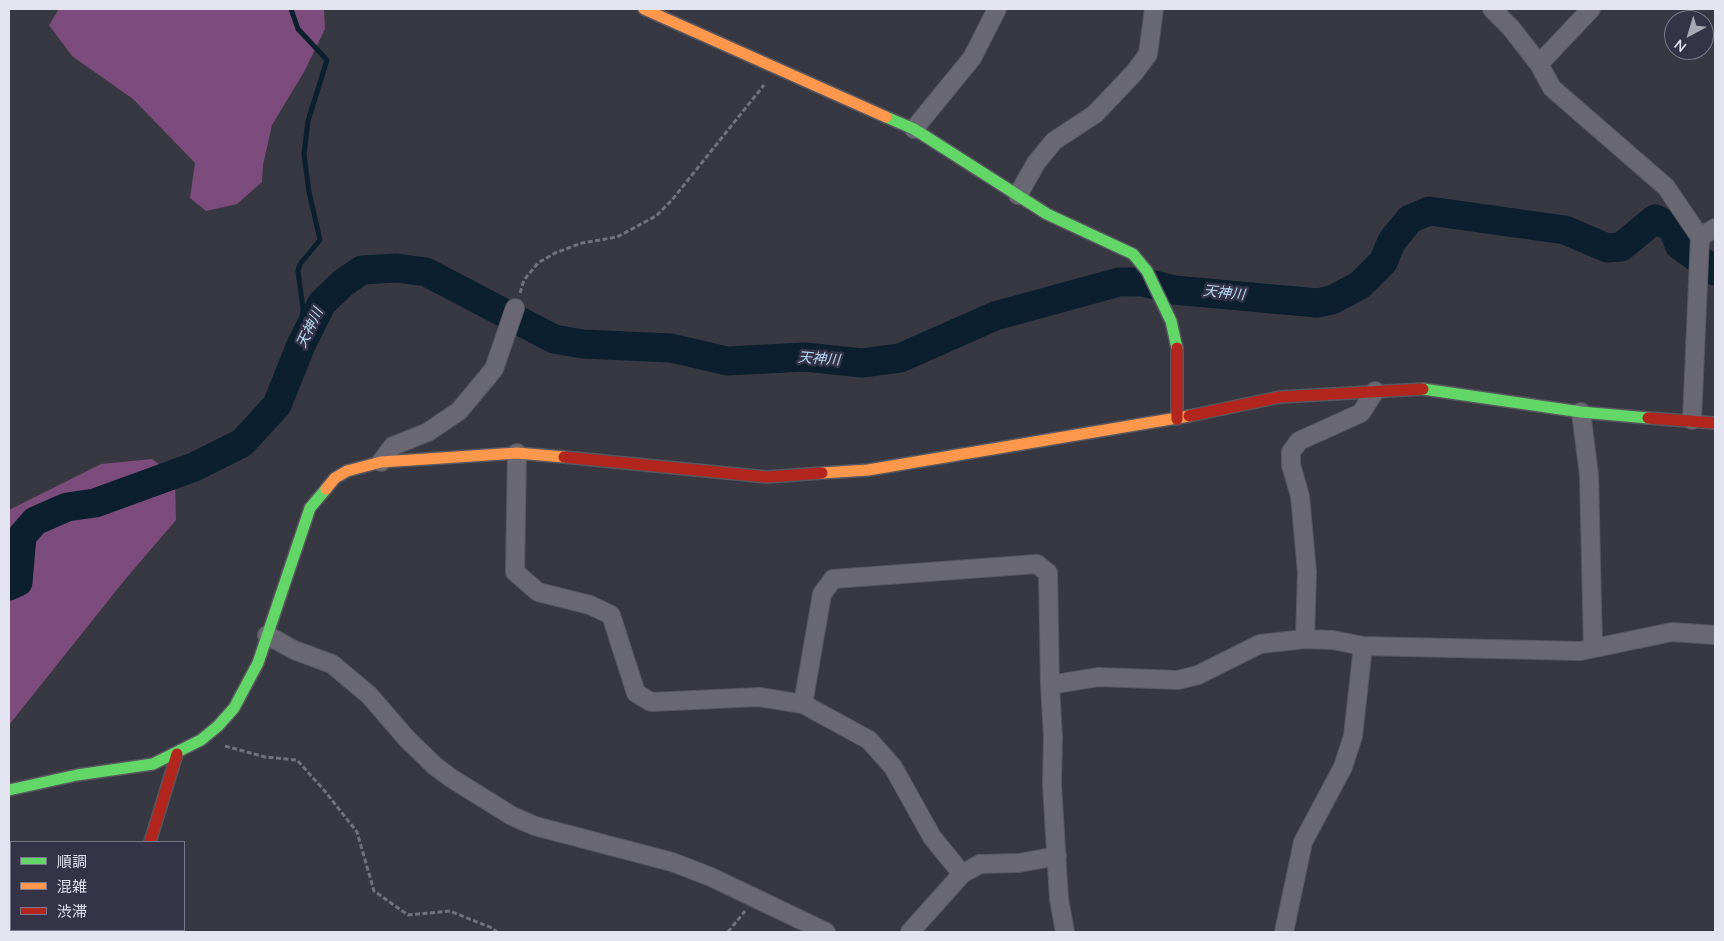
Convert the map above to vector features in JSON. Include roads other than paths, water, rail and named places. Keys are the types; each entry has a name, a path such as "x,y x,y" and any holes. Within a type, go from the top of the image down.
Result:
{"street":[{"path":"644,9 776,70 914,129 1047,214 1133,254 1147,271 1157,290 1171,321 1177,343 1177,419"},
{"path":"914,129 972,58 997,9"},
{"path":"1018,195 1036,163 1054,142 1095,114 1134,73 1148,54 1154,9"},
{"path":"1492,9 1512,28 1539,64 1552,88 1666,187 1700,237 1692,420"},
{"path":"1539,64 1591,9"},
{"path":"1700,237 1715,228"},
{"path":"381,462 393,446 428,432 459,411 494,369 515,308"},
{"path":"9,790 77,775 153,764 177,754 201,740 218,726 234,708 258,663 310,508 335,478 347,471 381,462 517,453 767,477 868,470 1177,419 1280,397 1427,389 1581,412 1715,423"},
{"path":"1305,639 1307,572 1300,496 1290,465 1292,452 1299,441 1361,414 1375,391"},
{"path":"1581,412 1589,475 1594,648"},
{"path":"517,453 515,572 538,592 590,605 611,615 636,693 651,702 759,697 804,704 869,740 894,767 932,837 962,874"},
{"path":"804,704 822,594 833,579 1037,564 1048,573 1053,737 1052,785 1059,899 1065,932"},
{"path":"1050,685 1098,677 1178,680 1198,675 1260,644 1305,639 1333,640 1363,646 1580,651 1672,632 1715,635"},
{"path":"268,635 294,650 332,664 369,695 407,739 436,766 467,789 512,816 535,826 672,862 711,877 826,932"},
{"path":"1284,932 1303,842 1343,767 1353,736 1363,646"},
{"path":"150,841 177,754"},
{"path":"910,932 962,874 980,864 1019,863 1057,856"}],"waterway":[{"path":"291,9 298,29 327,60 308,121 304,154 309,192 320,240 300,264 298,271 303,309 301,345"},
{"name":"天神川","path":"9,586 18,582 22,536 35,521 67,507 95,503 194,467 242,443 277,405 301,345 322,303 343,283 362,270 397,268 426,272 554,339 583,344 671,348 727,361 805,357 862,363 900,358 995,316 1119,282 1143,282 1174,290 1317,303 1332,300 1360,285 1383,262 1392,241 1410,219 1429,211 1565,230 1607,248 1621,247 1655,219 1673,228 1679,245 1715,271"}]}
